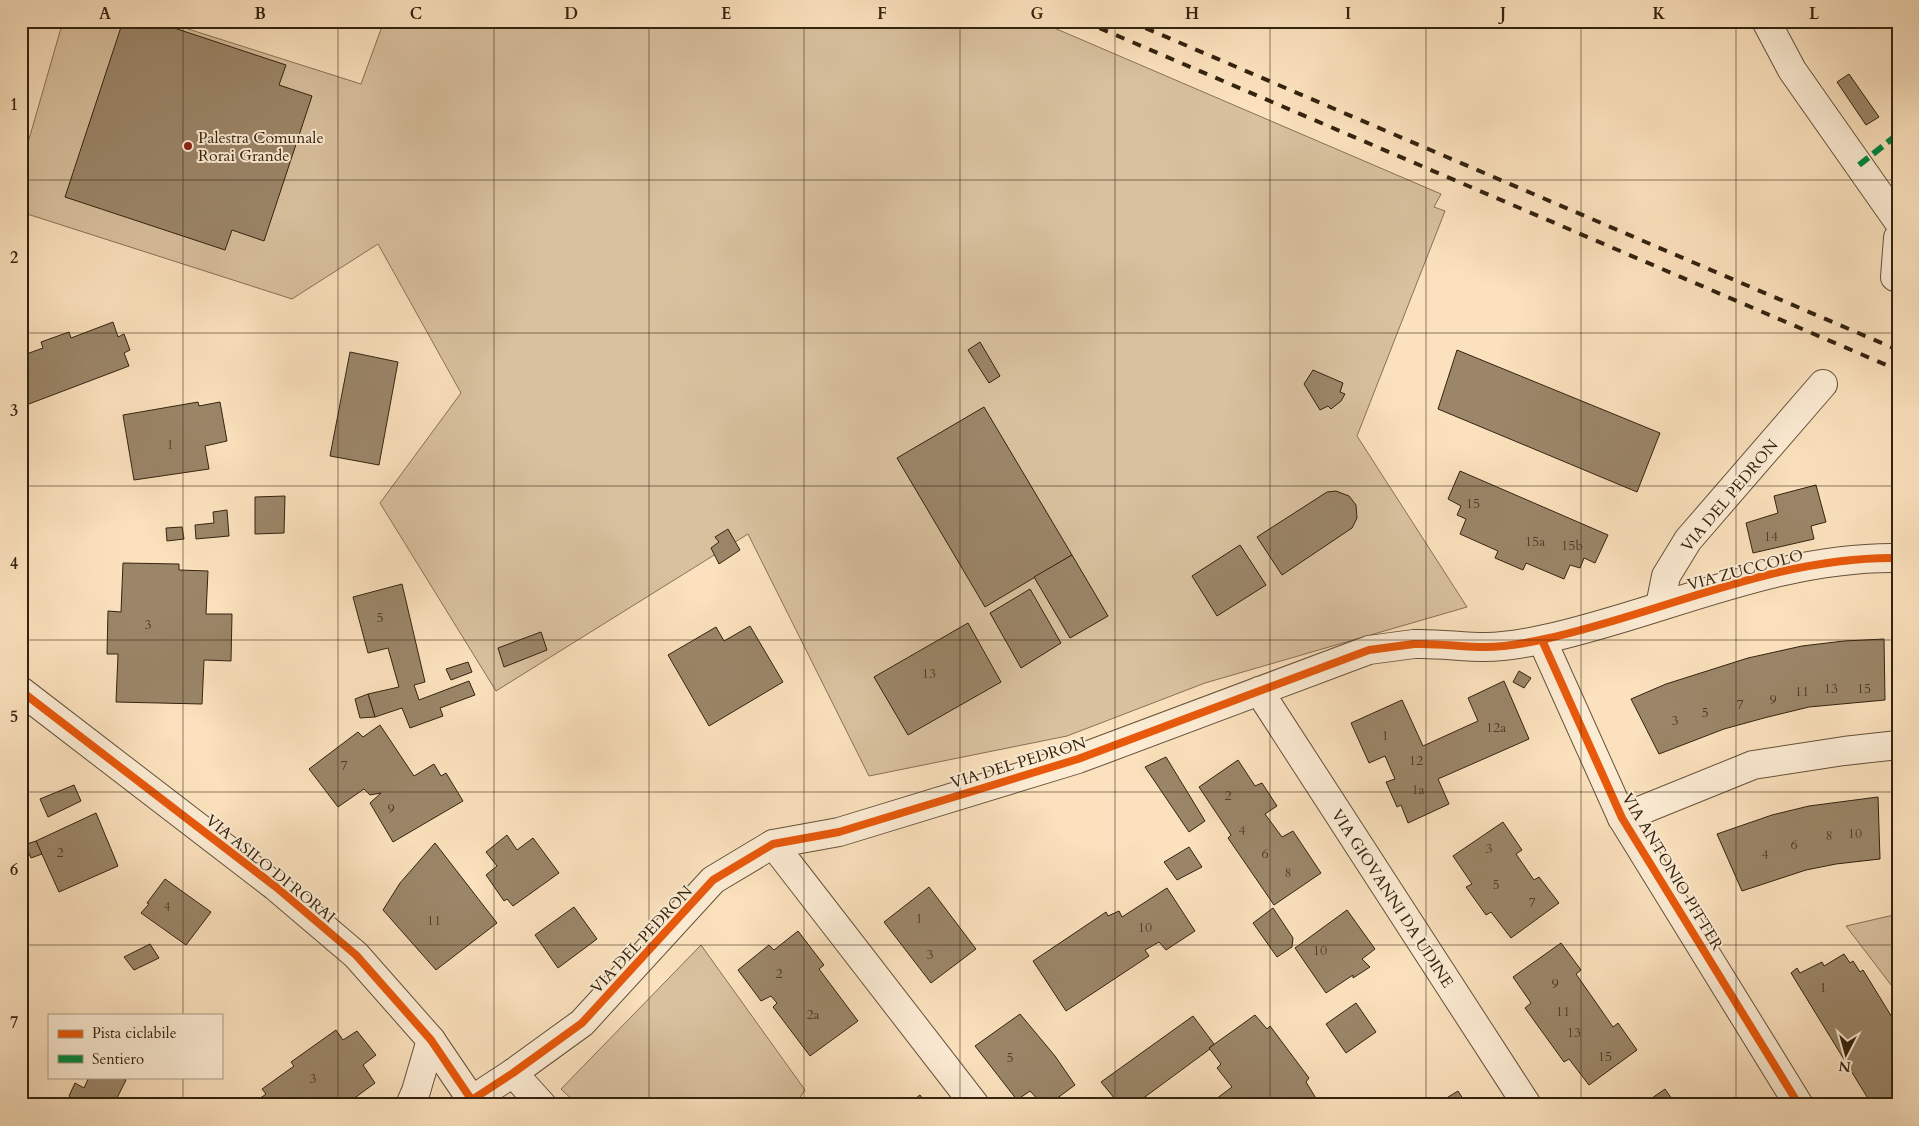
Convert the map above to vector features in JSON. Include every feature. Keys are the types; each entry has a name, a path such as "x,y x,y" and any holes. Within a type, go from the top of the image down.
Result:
{"street":[{"path":"1766,21 1792,70 1898,221"},
{"path":"1895,277 1898,238"},
{"name":"VIA DEL PEDRON","path":"467,1102 513,1073 582,1023 714,880 773,844 838,832 1078,759 1368,650 1415,644 1487,647 1542,640 1592,628 1660,606 1666,576 1688,540 1823,384"},
{"name":"VIA ZUCCOLO","path":"1660,606 1790,569 1868,558 1898,558"},
{"name":"VIA ANTONIO PITTER","path":"1542,640 1622,818 1799,1105"},
{"name":"VIA ASILO DI RORAI","path":"21,691 298,906 356,955 430,1040 467,1102"},
{"name":"VIA GIOVANNI DA UDINE","path":"1259,691 1527,1105"},
{"path":"1622,818 1752,765 1844,751 1898,746"},
{"path":"773,844 975,1105"},
{"path":"410,1105 416,1091 430,1040"},
{"path":"513,1073 542,1105"}],"shaded area":[{"path":"63,21 163,21 361,84 384,21 1038,21 1441,194 1434,207 1445,211 1357,436 1467,607 1205,683 1067,736 869,776 748,534 496,691 380,503 461,393 378,244 292,299 21,212 21,167"},
{"path":"1898,914 1898,994 1846,926"},
{"path":"701,945 805,1090 795,1105 578,1105 561,1089"}],"building":[{"name":"Palestra Comunale Rorai Grande","path":"123,21 153,21 286,65 279,85 312,96 264,241 232,230 225,250 65,197"},
{"path":"1849,74 1879,117 1866,125 1837,82"},
{"path":"113,322 118,337 124,334 130,350 124,353 129,366 21,407 21,356 43,348 41,342 69,332 71,338"},
{"path":"980,342 1000,376 989,383 968,350"},
{"path":"1457,350 1660,433 1637,492 1438,409"},
{"path":"350,352 398,362 379,465 330,456"},
{"path":"1313,370 1343,383 1340,392 1345,394 1341,401 1331,409 1328,406 1320,410 1304,384"},
{"path":"198,402 199,406 220,402 227,441 205,446 209,469 134,480 123,415"},
{"path":"984,407 1072,555 985,607 897,458"},
{"path":"1460,471 1608,535 1595,563 1584,558 1580,568 1570,565 1564,579 1526,563 1523,570 1495,558 1498,551 1460,534 1466,519 1457,515 1461,506 1448,499"},
{"path":"1816,485 1826,522 1811,526 1814,539 1753,553 1746,523 1778,513 1774,496"},
{"path":"1336,491 1349,496 1356,505 1357,518 1352,528 1282,575 1257,537 1327,492"},
{"path":"285,496 284,533 255,534 255,497"},
{"path":"227,510 229,536 196,539 195,525 214,523 213,512"},
{"path":"182,527 184,539 167,541 166,528"},
{"path":"728,529 740,550 719,564 711,548 719,542 715,537"},
{"path":"1240,545 1266,585 1217,616 1192,576"},
{"path":"1072,555 1108,616 1070,638 1034,577"},
{"path":"123,563 179,564 179,570 208,571 206,614 232,614 231,661 204,660 202,704 116,702 118,654 107,654 108,611 121,612"},
{"path":"402,584 425,682 414,685 419,700 469,681 475,695 440,708 443,716 410,728 402,708 375,717 368,694 399,687 388,648 368,653 353,597"},
{"path":"1030,589 1061,643 1021,668 990,613"},
{"path":"968,623 1001,682 908,735 874,677"},
{"path":"750,626 783,682 709,726 668,655 716,627 724,641"},
{"path":"541,632 547,650 504,667 498,648"},
{"path":"1884,639 1885,700 1809,707 1724,729 1659,754 1631,699 1666,684 1748,658 1802,646"},
{"path":"468,662 472,672 451,680 446,669"},
{"path":"1519,671 1531,678 1524,688 1513,682"},
{"path":"1504,681 1529,739 1438,779 1449,804 1408,823 1401,805 1397,807 1386,782 1395,779 1385,756 1369,763 1351,723 1402,700 1423,746 1478,721 1468,698"},
{"path":"368,694 375,717 360,718 355,699"},
{"path":"380,725 414,776 434,764 441,776 446,773 463,801 393,842 370,803 381,793 370,795 364,789 338,807 309,769 358,732 363,737"},
{"path":"1166,757 1205,821 1189,832 1145,767"},
{"path":"1238,760 1255,786 1262,783 1277,806 1265,814 1282,837 1293,831 1321,873 1274,905 1228,838 1231,835 1199,787"},
{"path":"74,785 81,801 48,817 40,799"},
{"path":"1878,797 1880,859 1836,864 1806,870 1742,891 1717,834 1772,815 1809,806"},
{"path":"96,813 118,866 59,892 36,841"},
{"path":"1503,822 1522,850 1516,854 1534,880 1539,877 1559,903 1511,938 1491,912 1486,915 1466,887 1472,884 1453,856"},
{"path":"507,835 517,850 533,838 559,873 513,906 507,899 504,901 486,875 497,866 486,852"},
{"path":"36,841 42,854 31,858 28,851 21,853 21,846"},
{"path":"435,843 497,923 436,970 383,910 400,883"},
{"path":"1189,847 1202,867 1177,880 1164,862"},
{"path":"165,879 211,912 186,945 141,913"},
{"path":"929,887 976,949 931,983 884,922"},
{"path":"1167,888 1195,931 1166,950 1159,942 1145,950 1149,956 1066,1011 1033,961 1106,912 1108,916 1119,911 1122,917"},
{"path":"574,907 597,939 558,968 535,935"},
{"path":"1273,908 1293,938 1292,947 1277,957 1253,923"},
{"path":"1347,910 1375,949 1362,959 1370,967 1353,978 1353,975 1326,993 1295,948"},
{"path":"798,931 824,965 819,969 858,1021 810,1056 773,1007 777,1003 771,996 761,1001 738,970 769,945 774,950"},
{"path":"1561,943 1581,970 1576,974 1613,1027 1618,1023 1637,1050 1589,1085 1569,1059 1564,1062 1525,1008 1531,1003 1513,977"},
{"path":"150,944 159,958 134,970 124,957"},
{"path":"1844,954 1850,963 1853,961 1860,972 1863,970 1898,1027 1898,1105 1872,1105 1791,973 1797,968 1800,973 1822,962 1824,966"},
{"path":"1356,1003 1376,1032 1346,1053 1326,1024"},
{"path":"1020,1014 1055,1056 1075,1085 1048,1105 1043,1105 1030,1091 1017,1100 975,1046"},
{"path":"1255,1015 1267,1029 1270,1026 1309,1078 1306,1082 1317,1100 1312,1105 1208,1105 1232,1087 1217,1068 1221,1064 1209,1048"},
{"path":"1193,1016 1214,1044 1210,1049 1134,1105 1120,1105 1101,1082"},
{"path":"336,1030 343,1040 357,1031 376,1055 363,1065 375,1083 345,1105 251,1105 266,1094 262,1089 294,1066 291,1062"},
{"path":"89,1078 122,1078 126,1080 114,1104 116,1105 68,1105 71,1098 69,1096 75,1083 84,1088"},
{"path":"1665,1089 1676,1105 1642,1105"},
{"path":"1458,1091 1467,1105 1435,1105"},
{"path":"920,1095 927,1105 907,1105"},
{"path":"1429,1099 1433,1105 1420,1105"}],"railway":[{"path":"1083,21 1898,370"},
{"path":"1129,21 1898,350"}],"marked path":[{"path":"1859,165 1898,134"}],"cycle path":[{"path":"464,1105 513,1073 582,1023 713,880 773,844 839,832 1078,759 1369,650 1414,644 1485,647 1523,643 1589,628 1763,576 1808,566 1852,560 1898,558"},
{"path":"1542,640 1622,818 1799,1105"},
{"path":"21,691 276,887 356,955 431,1040 471,1099"}],"place":[{"name":"Palestra Comunale Rorai Grande","path":"188,146"}]}
